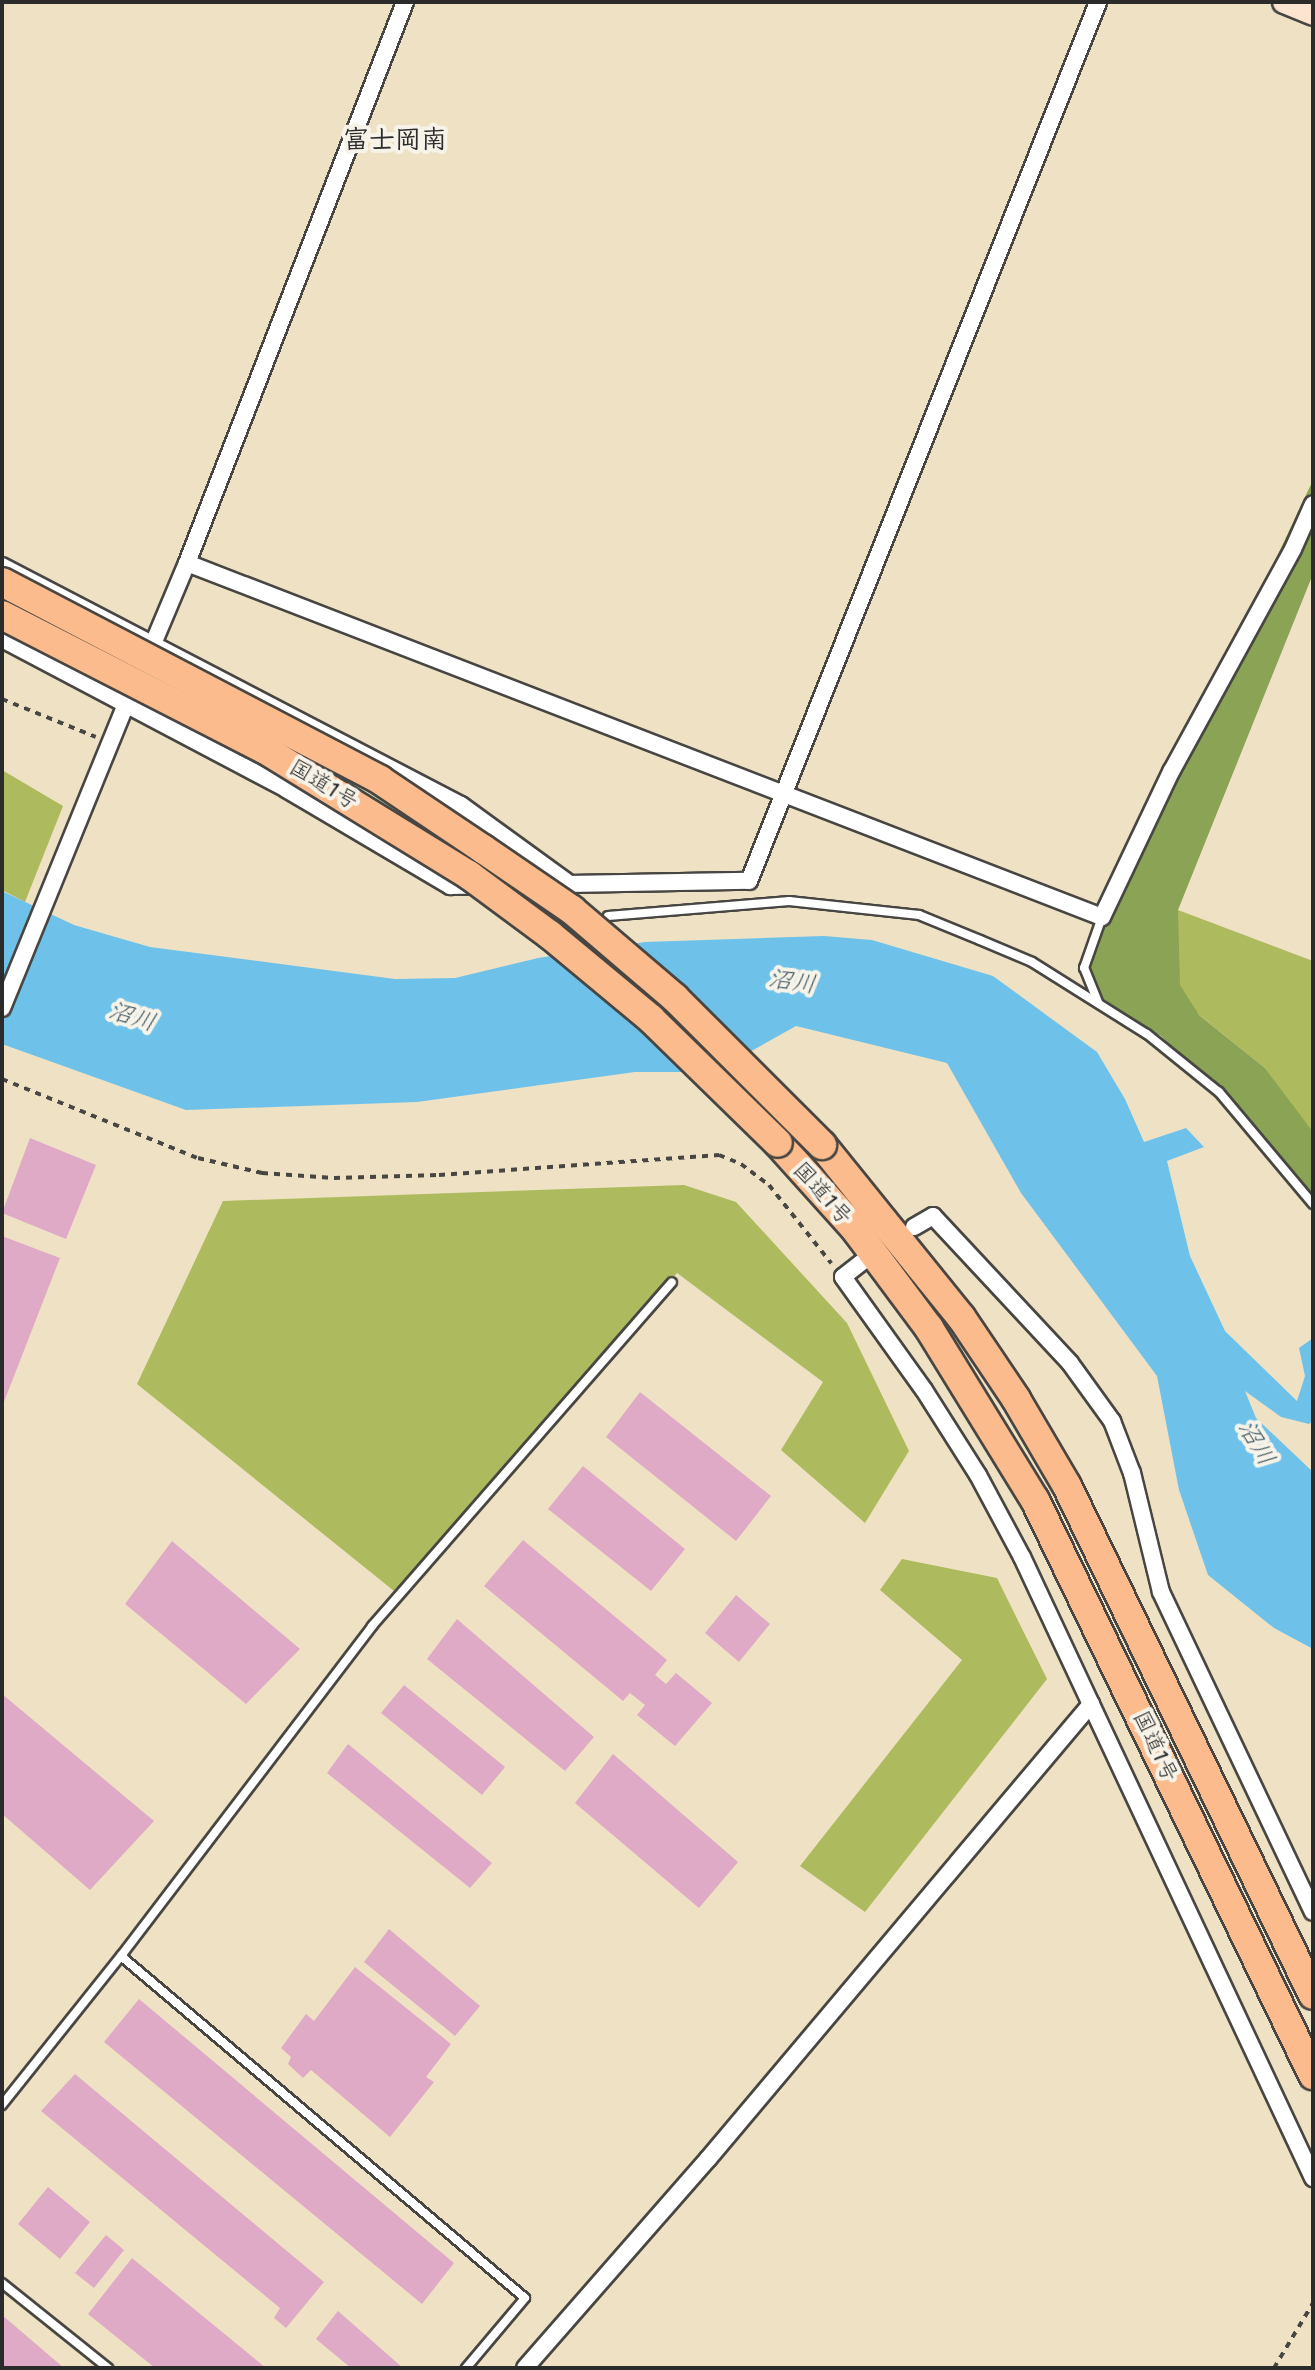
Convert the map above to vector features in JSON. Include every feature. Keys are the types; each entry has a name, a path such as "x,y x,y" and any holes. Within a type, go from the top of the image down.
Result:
{"highway":[{"name":"国道1号","path":"2,582 380,780 572,910 675,998 822,1145 961,1317 1016,1399 1067,1486 1313,1995"},
{"name":"国道1号","path":"2,615 264,749 469,875 550,935 651,1019 778,1143 856,1230 929,1328 1035,1500 1313,2075"}],"street":[{"path":"2,1008 67,844 187,563 405,2"},
{"path":"2,639 286,789 450,886 749,881 1098,2"},
{"path":"1284,2 1313,14"},
{"path":"187,563 1102,917 1171,772 1293,549 1313,504"},
{"path":"2,566 461,805 567,882"},
{"path":"914,1227 933,1216 1070,1363 1112,1421 1132,1473 1161,1592 1313,1912"},
{"path":"862,1262 843,1277 924,1390 978,1475 1022,1557 1313,2178"},
{"path":"525,2368 708,2159 1091,1704"}],"lane":[{"path":"608,916 789,901 919,915 1032,962 1147,1034 1219,1092 1313,1204"},
{"path":"1099,1003 1084,968 1102,917"},
{"path":"2,2105 121,1956 372,1626 672,1282"},
{"path":"121,1956 525,2298 466,2368"},
{"path":"2,2283 108,2368"}],"path":[{"path":"2,699 112,744"},
{"path":"2,1079 198,1158 262,1173 334,1178 439,1175 719,1155 741,1164 769,1185 843,1277"},
{"path":"1274,2368 1313,2303"}],"green space":[{"path":"1313,480 1313,574 1178,910 1180,985 1199,1015 1265,1068 1313,1132 1313,1200 1298,1176 1161,1036 1099,1003 1087,959"},
{"path":"2,770 63,806 25,902 2,890"},
{"path":"1178,910 1313,961 1313,1134 1265,1068 1172,993"},
{"path":"684,1185 736,1202 847,1323 909,1451 865,1523 781,1450 823,1382 677,1273 399,1595 137,1384 223,1201"},
{"path":"902,1559 997,1578 1047,1679 865,1912 800,1866 962,1660 880,1590"}],"water":[{"name":"沼川","path":"2,891 74,925 150,947 395,979 455,978 538,958 645,942 824,936 872,940 993,976 1097,1052 1125,1099 1144,1142 1186,1128 1204,1147 1167,1161 1190,1256 1225,1331 1297,1401 1305,1376 1299,1348 1313,1338 1313,1421 1309,1424 1281,1417 1245,1391 1256,1418 1313,1472 1313,1649 1274,1628 1208,1575 1179,1490 1157,1376 1021,1193 947,1063 796,1026 737,1059 735,1072 635,1072 417,1102 186,1110 2,1044"}],"building":[{"path":"30,1138 96,1165 66,1239 2,1213"},
{"path":"2,1236 60,1258 2,1407"},
{"path":"640,1392 771,1496 736,1541 606,1437"},
{"path":"583,1466 685,1549 651,1591 548,1509"},
{"path":"523,1540 667,1660 655,1675 666,1684 676,1673 712,1703 675,1746 637,1715 645,1705 630,1693 623,1701 484,1586"},
{"path":"172,1541 300,1649 246,1704 125,1604"},
{"path":"736,1595 770,1624 739,1662 705,1633"},
{"path":"457,1619 594,1737 565,1771 427,1659"},
{"path":"404,1685 505,1767 482,1795 381,1713"},
{"path":"2,1694 154,1821 90,1890 2,1814"},
{"path":"348,1744 492,1863 470,1888 327,1773"},
{"path":"613,1754 738,1862 699,1908 575,1803"},
{"path":"389,1929 480,2006 455,2036 364,1962"},
{"path":"355,1967 451,2044 426,2077 434,2082 390,2137 311,2070 303,2078 288,2064 291,2057 281,2048 306,2014 314,2021"},
{"path":"139,1999 454,2263 422,2304 104,2042"},
{"path":"75,2074 324,2282 286,2328 274,2318 280,2308 41,2111"},
{"path":"48,2187 90,2222 60,2259 18,2224"},
{"path":"106,2235 124,2250 94,2288 75,2273"},
{"path":"132,2258 266,2368 155,2368 88,2314"},
{"path":"338,2311 403,2368 351,2368 316,2339"},
{"path":"2,2315 64,2368 2,2368"}],"district":[{"name":"富士岡南","path":"395,139"}]}
